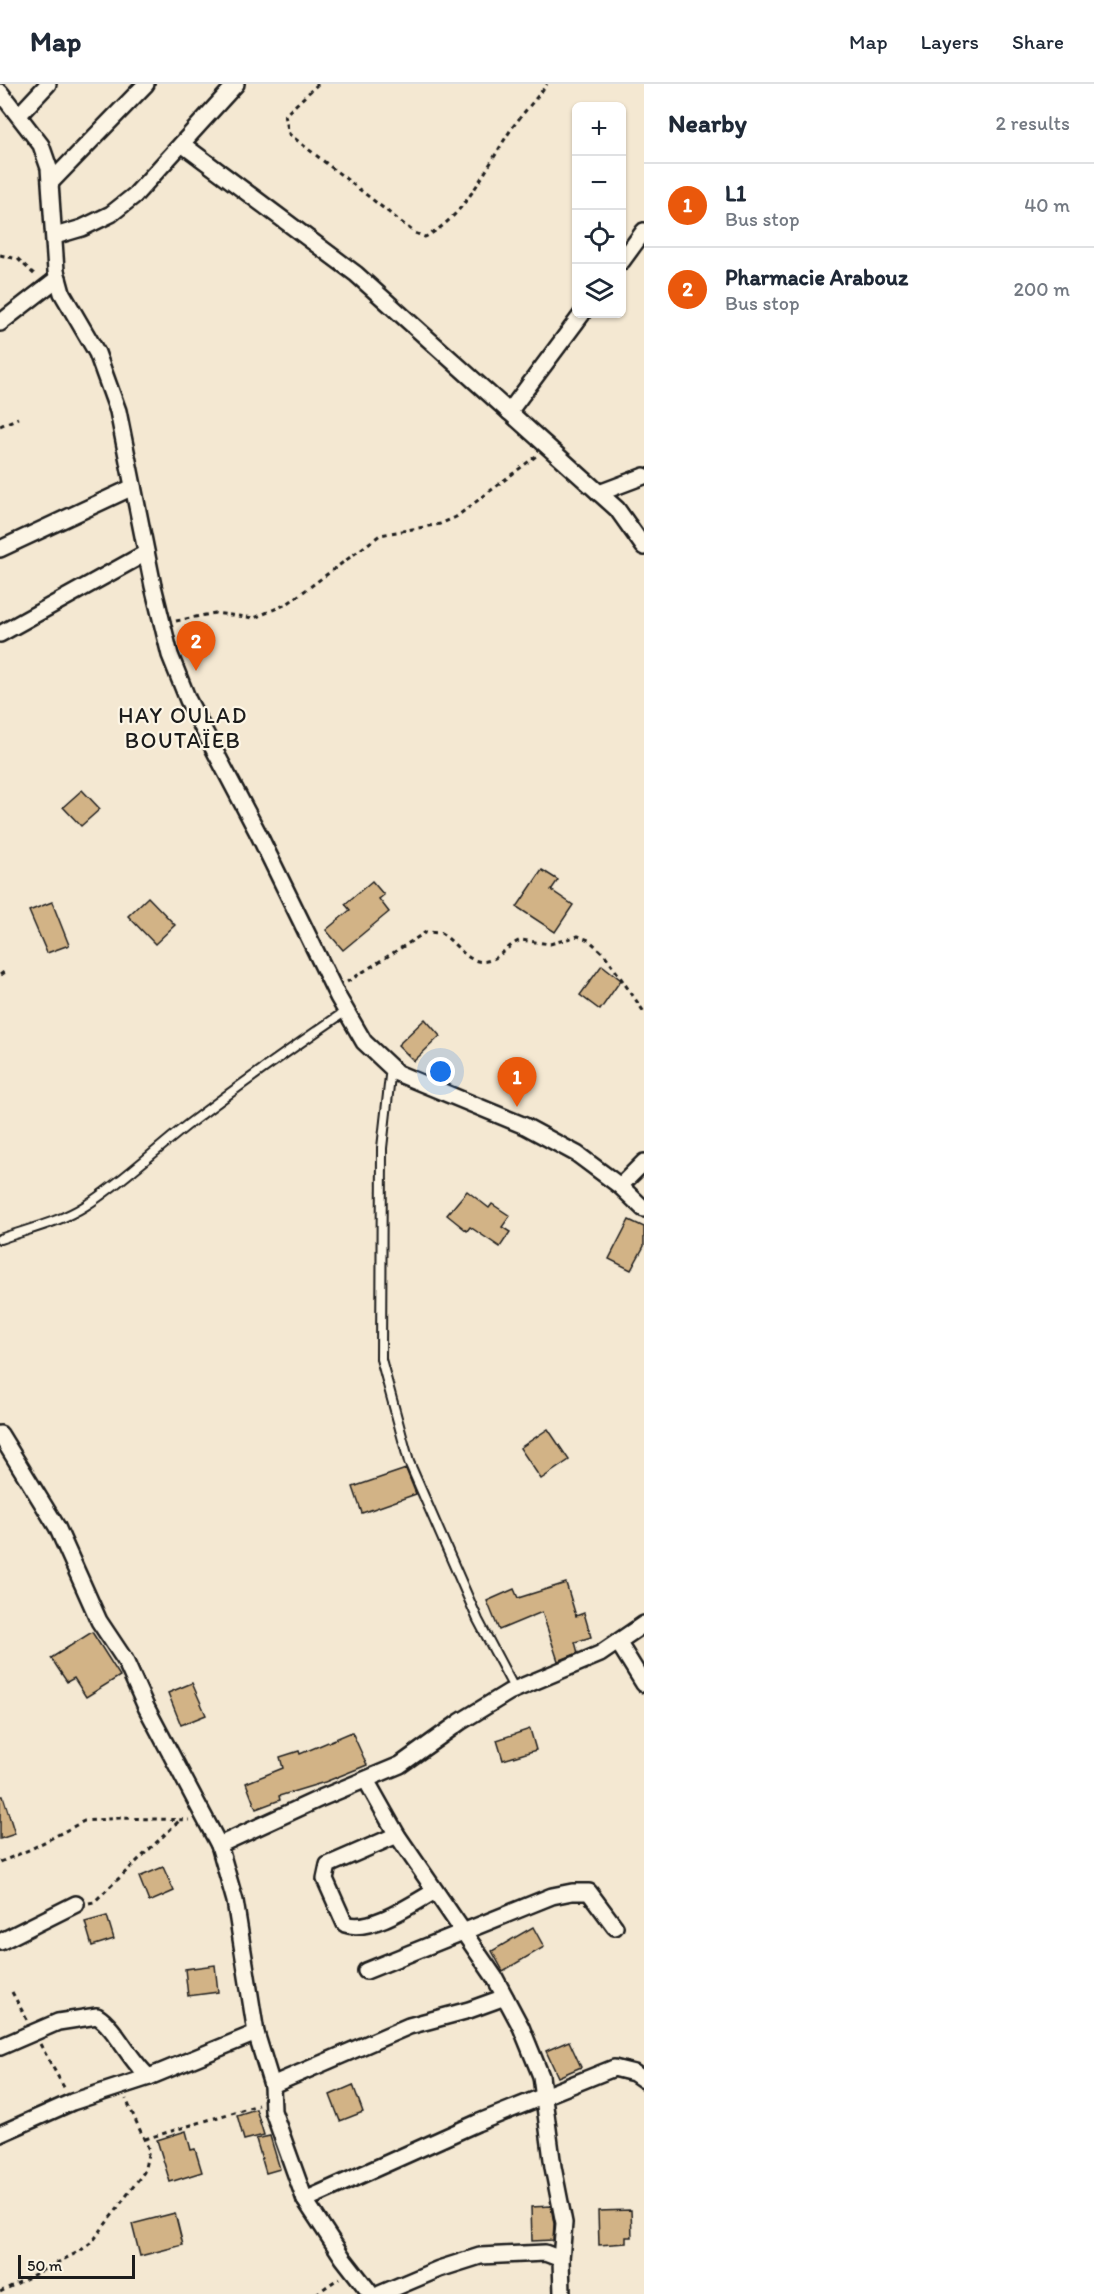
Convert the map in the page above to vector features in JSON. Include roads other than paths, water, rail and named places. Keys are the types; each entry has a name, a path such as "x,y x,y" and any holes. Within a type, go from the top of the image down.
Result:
{"street":[{"path":"19,115 48,84"},
{"path":"51,182 146,84"},
{"path":"55,236 82,228 111,214 135,195 236,84"},
{"path":"0,92 40,145 51,182 58,278 62,293 97,353 118,411 146,553 170,655 188,700 258,833 346,1011 364,1041 391,1067 425,1086 525,1126 577,1154 620,1186 644,1209"},
{"path":"182,144 356,274 617,509 644,547"},
{"path":"626,254 644,231"},
{"path":"0,323 58,278"},
{"path":"508,412 579,318"},
{"path":"599,493 644,476"},
{"path":"0,549 134,487"},
{"path":"0,634 146,553"},
{"path":"620,1186 644,1162"},
{"path":"0,1434 26,1472 57,1527 99,1621 125,1660 142,1700 219,1845 235,1901 256,2033 272,2085 271,2101 305,2200 371,2294"},
{"path":"219,1845 321,1797 400,1765 460,1722 515,1690 586,1661 644,1624"},
{"path":"618,1642 644,1684"},
{"path":"366,1780 397,1835 464,1931 505,1997 534,2057 546,2096 553,2166 564,2223 561,2259 562,2294"},
{"path":"397,1835 328,1865 325,1879 345,1924 356,1927 367,1925 408,1907 435,1891"},
{"path":"366,1971 552,1896 572,1892 589,1892 615,1926"},
{"path":"0,1942 76,1904"},
{"path":"272,2085 399,2030 505,1997"},
{"path":"0,2047 58,2022 97,2016 106,2024 135,2064 149,2077"},
{"path":"0,2134 39,2115 149,2077 256,2033"},
{"path":"305,2200 417,2149 614,2068 634,2073 644,2080"},
{"path":"380,2294 439,2269 480,2256 545,2253 561,2259"}],"lane":[{"path":"0,1239 52,1222 84,1206 143,1164 172,1137 241,1084 346,1011"},
{"path":"391,1067 382,1148 381,1359 409,1462 478,1620 515,1690"}],"place":[{"name":"Pharmacie Arabouz","path":"196,671"},
{"name":"L1","path":"517,1107"}],"district":[{"name":"HAY OULAD BOUTAÏEB","path":"183,728"}]}
